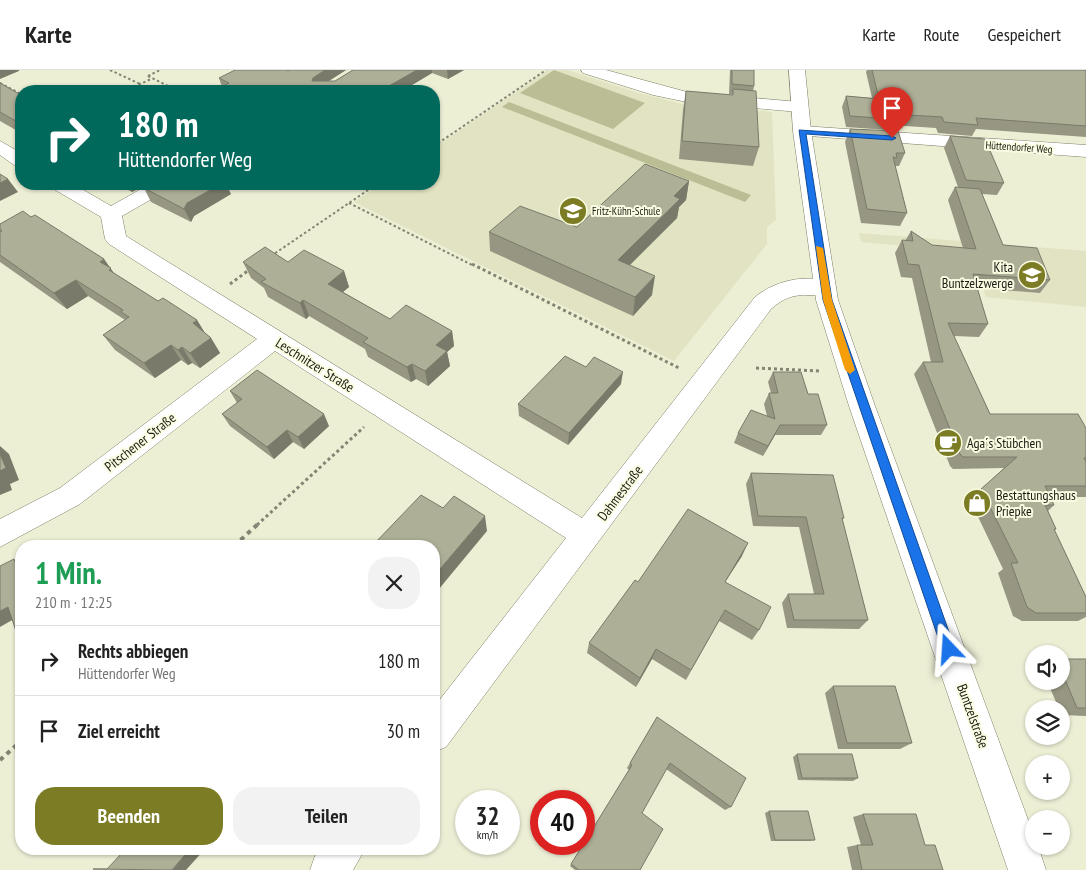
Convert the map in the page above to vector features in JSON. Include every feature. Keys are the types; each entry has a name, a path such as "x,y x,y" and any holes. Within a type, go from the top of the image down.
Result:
{"street":[{"path":"589,70 659,92 687,97 799,107"},
{"name":"Buntzelstraße","path":"797,70 802,131 825,287 862,406 1027,870"},
{"name":"Hüttendorfer Weg","path":"802,131 1086,151"},
{"path":"0,147 15,156"},
{"path":"69,190 111,214 153,190"},
{"name":"Leschnitzer Straße","path":"111,214 116,239 587,536"},
{"name":"Dahmestraße","path":"440,727 587,536 762,302 774,292 788,287 825,287"},
{"name":"Pitschener Straße","path":"0,534 70,496 274,339"},
{"path":"330,870 341,855"}],"path":[{"path":"110,70 140,84 152,78"},
{"path":"160,70 148,76 166,85"},
{"path":"440,142 546,70"},
{"path":"0,83 15,91"},
{"path":"266,259 369,190"},
{"path":"349,203 679,368"},
{"path":"208,298 250,270"},
{"path":"756,368 820,370"},
{"path":"241,540 384,409"},
{"path":"0,760 15,746"}],"shaded area":[{"name":"Fritz-Kühn-Schule","path":"548,70 568,70 635,92 682,104 772,112 776,220 767,227 767,244 674,361 354,202 372,190 440,190 440,144"},
{"path":"554,70 645,103 613,129 520,93"},
{"path":"509,102 751,195 745,202 502,107"},
{"name":"Kita Buntzelzwerge","path":"859,233 1086,251 1086,307 986,297 971,252 861,242"}],"building":[{"path":"235,70 325,70 313,78 312,81 335,81 353,70 417,70 391,85 225,85 229,83 219,78"},
{"path":"732,70 754,70 754,86 732,84"},
{"path":"872,70 1086,70 1086,126 976,118 978,125 944,122 942,117 891,114 893,119 850,116 846,96 879,99"},
{"path":"0,83 15,92 15,121 0,112"},
{"path":"733,89 756,91 759,147 682,141 686,91 733,95"},
{"path":"850,129 898,131 905,153 896,153 897,158 893,157 907,213 867,209"},
{"path":"950,136 985,139 1004,183 966,180"},
{"path":"645,164 689,181 674,196 680,199 618,260 655,276 635,297 489,232 520,206 577,227"},
{"path":"0,174 8,179 0,183"},
{"path":"955,187 980,189 1003,245 1037,248 1050,280 973,274 988,324 948,323 990,414 1078,414 1086,428 1086,458 1084,458 1086,462 1086,486 1045,486 1054,505 1045,505 1056,529 1054,529 1086,597 1086,613 1036,613 1027,607 1011,563 1018,563 981,489 1017,457 963,457 960,454 923,362 943,362 919,265 908,264 902,240 913,241 911,231 932,245 976,249"},
{"path":"148,190 210,190 187,203 184,209"},
{"path":"23,211 31,217 35,215 104,259 100,262 111,268 109,270 158,301 163,298 197,320 193,323 211,338 190,353 182,347 178,350 171,345 144,363 103,335 129,317 121,312 123,310 76,280 54,293 0,255 0,232 2,231 0,224"},
{"path":"265,247 288,262 304,250 344,271 328,284 390,319 406,305 452,331 436,345 447,351 425,371 412,364 407,367 363,342 368,338 303,300 300,303 261,282 266,279 243,262"},
{"path":"565,356 586,367 594,357 623,372 569,433 518,404"},
{"path":"257,370 324,414 298,437 287,430 267,447 222,414 242,399 230,391"},
{"path":"773,372 801,372 808,394 818,394 827,425 780,425 768,446 738,433 751,410 775,419 769,393 778,393"},
{"path":"0,454 6,468 0,471"},
{"path":"751,473 833,475 868,620 794,620 788,594 824,594 806,517 758,516"},
{"path":"421,495 443,508 454,496 485,516 440,569 440,540 378,540"},
{"path":"688,509 748,543 725,582 771,607 759,630 725,610 691,670 656,649 640,678 589,643 635,580 638,582"},
{"path":"14,559 15,628 8,607 0,611 0,566"},
{"path":"1070,659 1086,659 1086,708 1077,708 1069,690"},
{"path":"833,686 895,686 912,743 847,743"},
{"path":"657,717 746,778 731,807 670,763 642,813 663,829 640,870 579,870 571,864 577,855 595,855 595,825 632,765 630,763"},
{"path":"797,754 852,754 858,778 802,778"},
{"path":"769,811 808,811 815,840 775,840"},
{"path":"863,814 916,814 925,845 935,845 943,870 862,870 857,845 873,845"},
{"path":"120,855 185,855 172,870 93,869 107,869"}],"slow traffic":[{"path":"819,248 827,300 850,370"}],"place":[{"name":"Fritz-Kühn-Schule","path":"573,211"},
{"name":"Kita Buntzelzwerge","path":"1032,275"},
{"name":"Aga´s Stübchen","path":"948,443"},
{"name":"Bestattungshaus Priepke","path":"977,503"}],"route":[{"path":"892,138 802,131 827,300 862,406 949,649"}]}
